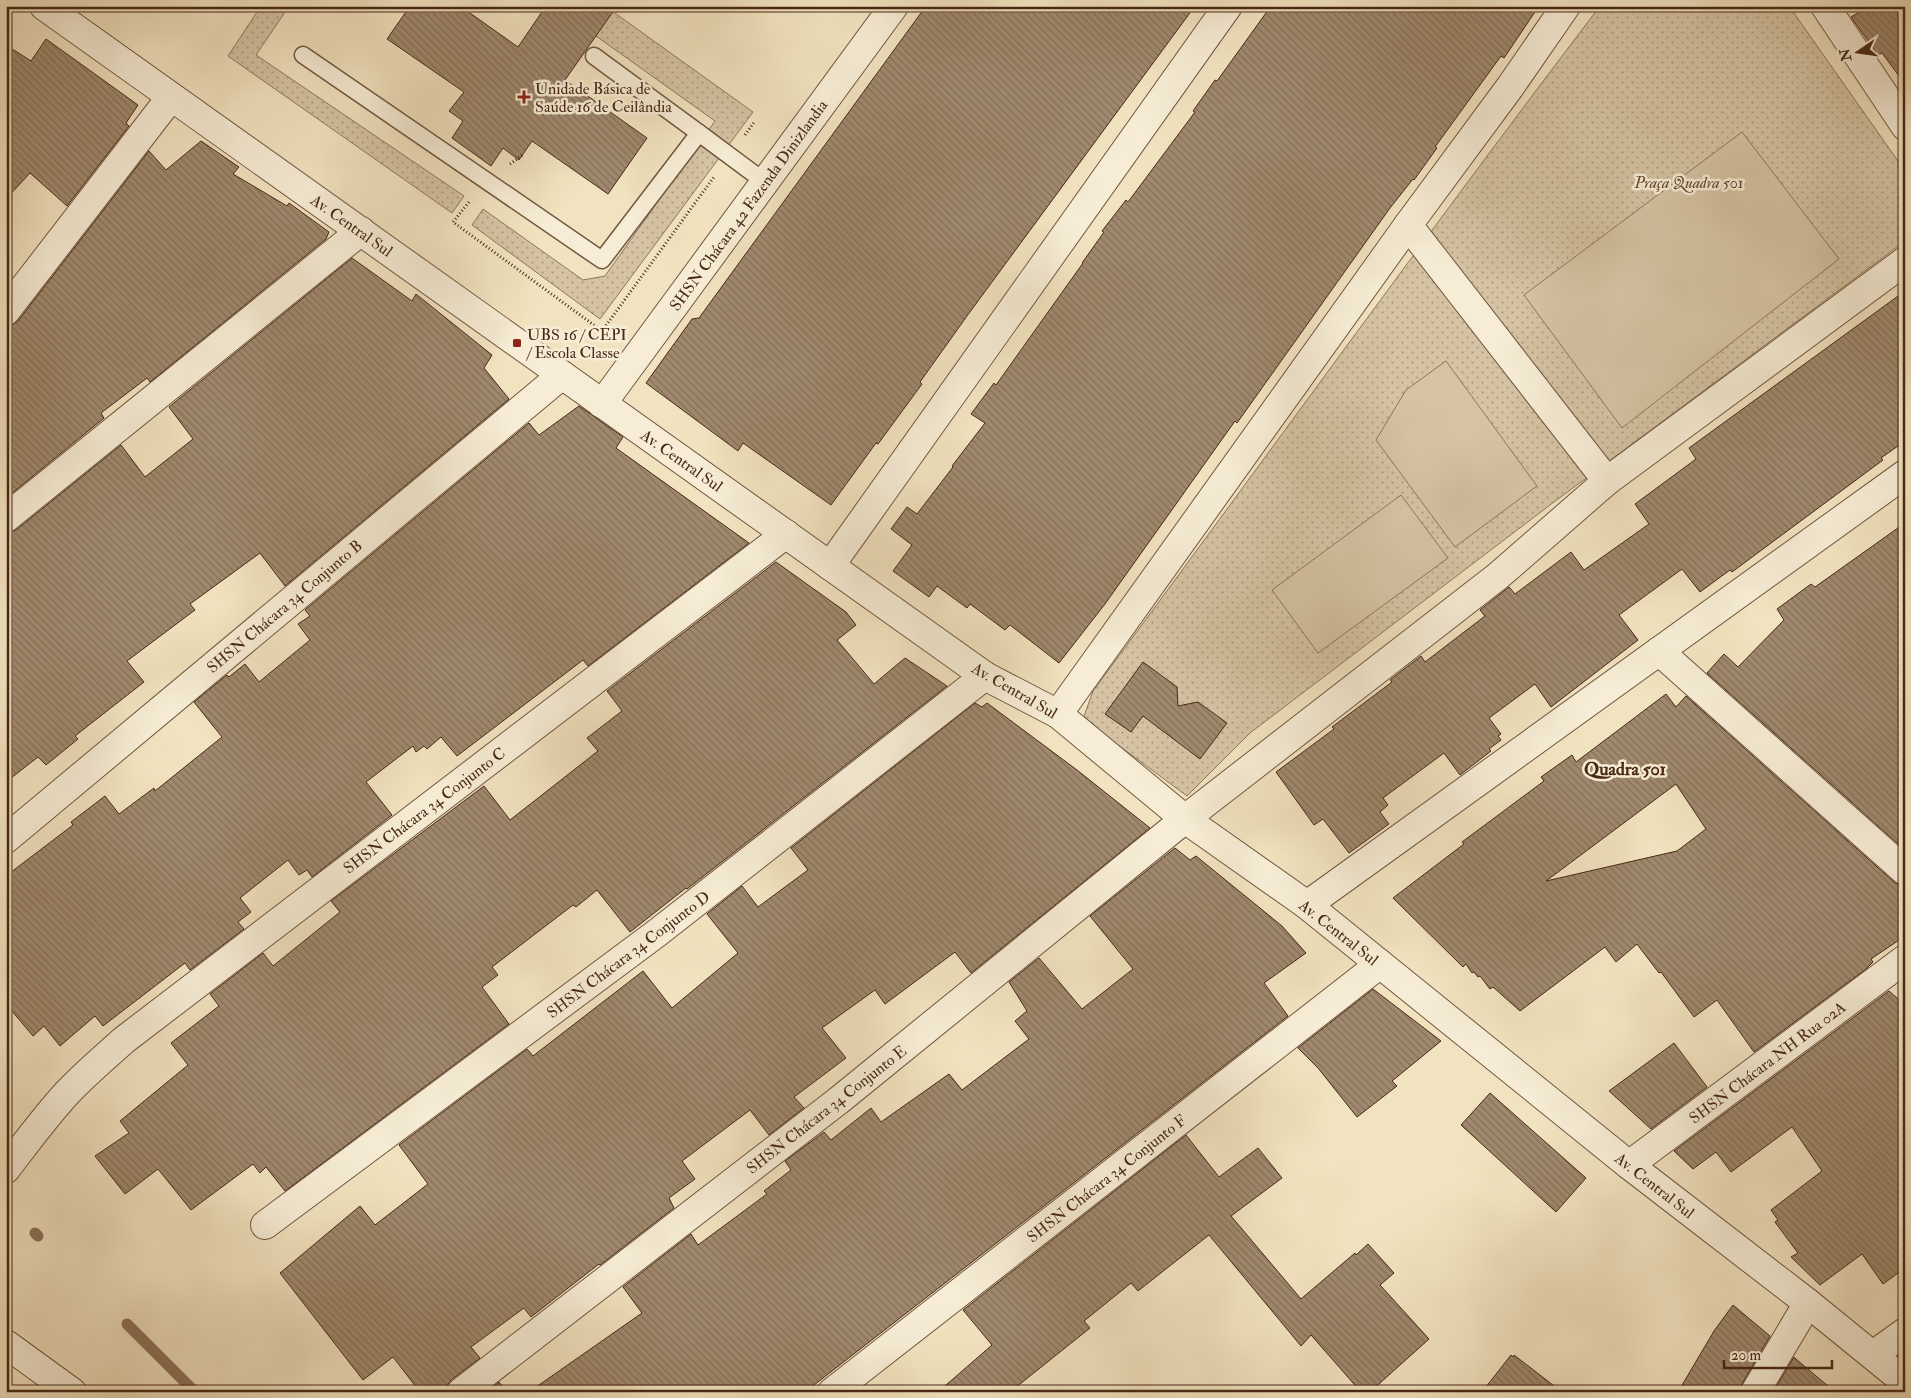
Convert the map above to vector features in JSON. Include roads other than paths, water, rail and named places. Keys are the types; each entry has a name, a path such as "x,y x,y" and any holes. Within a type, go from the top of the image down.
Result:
{"street":[{"name":"Av. Central Sul","path":"44,6 985,676 1058,714 1185,818 1307,905 1629,1165 1808,1303 1905,1382"},
{"name":"SHSN Chácara 42 Fazenda Dinizlandia","path":"602,404 894,6"},
{"path":"830,566 1228,6"},
{"path":"1058,714 1408,225 1510,87 1566,6"},
{"path":"1825,6 1905,126"},
{"path":"6,311 171,97"},
{"path":"1408,225 1607,481"},
{"path":"6,518 361,231"},
{"name":"SHSN Chácara 34 Conjunto E","path":"461,1392 838,1101 1185,818 1498,576 1607,481 1905,261"},
{"name":"SHSN Chácara 34 Conjunto B","path":"6,839 562,375"},
{"path":"1307,905 1905,474"},
{"name":"SHSN Chácara 34 Conjunto C","path":"6,1169 68,1092 124,1040 786,534"},
{"path":"1659,651 1905,872"},
{"name":"SHSN Chácara 34 Conjunto D","path":"265,1225 657,933 985,676"},
{"name":"SHSN Chácara NH Rua 02A","path":"1629,1165 1905,959"},
{"name":"SHSN Chácara 34 Conjunto F","path":"832,1392 1380,964"},
{"path":"1755,1392 1808,1303"},
{"path":"1873,1355 1905,1332"},
{"path":"6,1344 72,1392"}],"lane":[{"path":"303,55 602,260 699,133"},
{"path":"594,56 765,182"}],"waterway":[{"path":"35,1233 38,1236"},
{"path":"127,1324 195,1392"}],"place":[{"name":"Unidade Básica de Saúde 16 de Ceilândia","path":"524,97"},
{"name":"UBS 16 / CEPI / Escola Classe","path":"517,343"}],"district":[{"name":"Quadra 501","path":"1625,769"}],"park label":[{"name":"Praça Quadra 501","path":"1689,182"}]}
